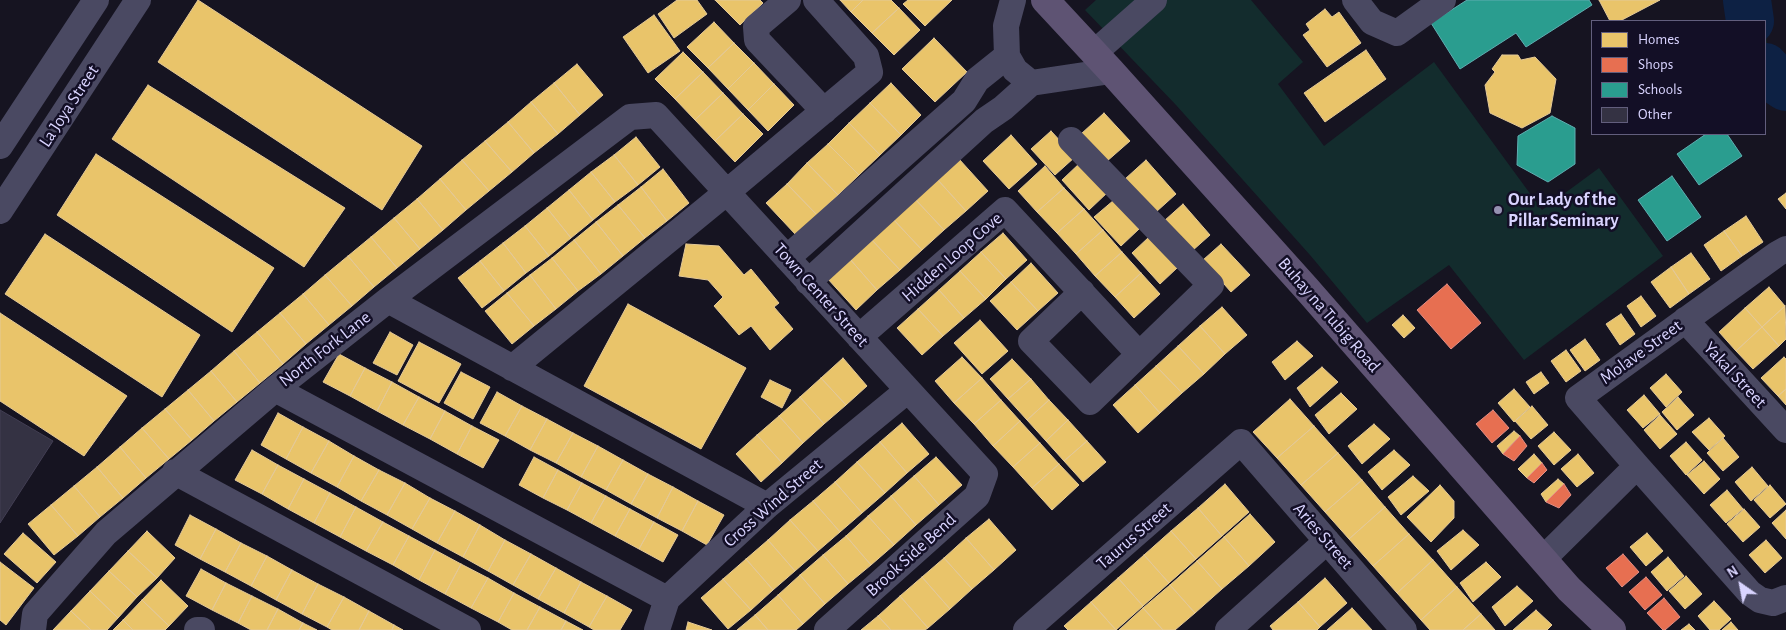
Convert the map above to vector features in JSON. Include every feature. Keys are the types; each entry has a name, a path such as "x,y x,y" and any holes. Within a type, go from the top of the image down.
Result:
{"main road":[{"name":"Buhay na Tubig Road","path":"1045,0 1299,280 1569,589 1612,630"}],"street":[{"name":"La Joya Street","path":"0,146 96,0"},
{"name":"La Joya Street","path":"0,211 138,0"},
{"path":"788,0 756,27 756,40 824,111"},
{"path":"512,368 870,72 866,56 816,0"},
{"path":"1013,0 1006,26 1007,56 1015,70 1031,83"},
{"path":"808,282 984,121 1003,108 1031,83 1103,62 1154,0"},
{"path":"1355,0 1372,22 1398,33 1443,0"},
{"path":"787,258 964,101 977,80 1007,56"},
{"name":"Town Center Street","path":"656,115 985,474"},
{"name":"North Fork Lane","path":"33,630 35,614 106,533 275,388 630,117 656,115"},
{"path":"1071,140 1211,285 1090,402 1031,341 1082,292"},
{"name":"Hidden Loop Cove","path":"859,337 1005,210 1139,354"},
{"name":"Molave Street","path":"1781,251 1578,398 1750,593 1760,600 1773,603 1786,598"},
{"path":"388,300 767,506"},
{"name":"Yakal Street","path":"1685,320 1786,430"},
{"path":"275,388 667,598 657,630"},
{"name":"Cross Wind Street","path":"667,598 767,506 908,390"},
{"name":"Aries Street","path":"1241,442 1404,630"},
{"name":"Taurus Street","path":"1026,630 1241,442"},
{"path":"1543,560 1636,466"},
{"path":"175,472 468,630"},
{"name":"Brook Side Bend","path":"827,630 977,496 985,474"},
{"path":"1228,630 1327,541"},
{"path":"197,630 202,630"}],"green space":[{"path":"1096,0 1251,0 1303,62 1278,84 1324,146 1434,62 1542,210 1599,168 1663,256 1524,360 1449,265 1367,323 1310,255 1176,105 1085,10"},
{"path":"1731,0 1763,0 1765,20 1734,20"},
{"path":"1766,34 1768,57 1786,69 1786,102 1766,84"}],"building: Homes":[{"path":"198,0 422,146 382,210 158,62"},
{"path":"677,0 697,0 707,14 674,38 658,14"},
{"path":"715,0 760,0 763,3 740,25"},
{"path":"840,0 863,0 851,12"},
{"path":"863,0 891,0 899,8 872,33 851,12"},
{"path":"908,0 952,0 925,26 903,4"},
{"path":"1599,0 1660,0 1622,20 1609,20"},
{"path":"899,8 920,30 894,55 872,33"},
{"path":"1325,9 1332,17 1339,12 1361,43 1327,67 1303,35 1310,30 1306,24"},
{"path":"654,15 680,51 648,73 623,37"},
{"path":"714,22 734,43 708,68 687,47"},
{"path":"934,38 967,72 935,102 902,69"},
{"path":"734,43 754,63 728,89 708,68"},
{"path":"1366,50 1386,79 1325,122 1304,93"},
{"path":"683,52 703,72 675,99 655,79"},
{"path":"1502,55 1518,55 1521,60 1535,57 1556,79 1550,113 1522,128 1490,113 1485,85 1495,72 1492,69"},
{"path":"754,63 774,84 748,110 728,89"},
{"path":"577,64 603,95 580,115 554,83"},
{"path":"703,72 723,93 695,120 675,99"},
{"path":"554,83 580,115 558,134 531,102"},
{"path":"891,83 921,115 901,135 870,103"},
{"path":"774,84 794,105 768,131 748,110"},
{"path":"148,85 345,208 304,267 112,139"},
{"path":"723,93 743,114 715,141 695,120"},
{"path":"531,102 558,134 534,153 508,122"},
{"path":"870,103 901,135 880,155 849,123"},
{"path":"1104,113 1130,141 1106,162 1081,134"},
{"path":"743,114 763,134 735,162 715,141"},
{"path":"508,122 534,153 512,172 485,141"},
{"path":"849,123 880,155 859,175 828,144"},
{"path":"1051,131 1075,157 1055,175 1031,149"},
{"path":"1011,135 1037,164 1009,189 983,161"},
{"path":"636,137 660,167 638,185 614,155"},
{"path":"485,141 512,172 489,191 462,160"},
{"path":"828,144 859,175 838,195 807,163"},
{"path":"96,154 274,268 232,332 57,215"},
{"path":"614,155 638,185 615,202 591,172"},
{"path":"959,159 988,191 966,211 937,179"},
{"path":"462,160 489,191 466,210 440,179"},
{"path":"1146,160 1176,194 1156,212 1125,179"},
{"path":"1081,162 1108,192 1089,210 1062,180"},
{"path":"807,163 838,195 817,215 787,184"},
{"path":"1045,166 1064,188 1037,212 1018,191"},
{"path":"663,169 689,203 667,221 641,187"},
{"path":"591,172 615,202 593,220 569,190"},
{"path":"440,179 466,210 443,230 417,199"},
{"path":"937,179 966,211 944,230 915,199"},
{"path":"787,184 817,215 796,235 766,203"},
{"path":"641,187 667,221 645,238 618,205"},
{"path":"1064,188 1084,209 1057,233 1037,212"},
{"path":"569,190 593,220 571,238 547,208"},
{"path":"1786,193 1786,209 1778,199"},
{"path":"417,199 443,230 420,249 394,218"},
{"path":"915,199 944,230 922,250 893,219"},
{"path":"1114,200 1139,229 1121,246 1094,217"},
{"path":"1183,204 1210,235 1192,251 1164,221"},
{"path":"618,205 645,238 623,256 596,222"},
{"path":"547,208 571,238 549,256 525,226"},
{"path":"1084,209 1103,230 1076,254 1057,233"},
{"path":"1746,216 1763,242 1742,256 1724,231"},
{"path":"394,218 420,249 397,268 371,237"},
{"path":"893,219 922,250 900,270 871,239"},
{"path":"596,222 623,256 601,274 574,240"},
{"path":"525,226 549,256 526,273 503,243"},
{"path":"1103,230 1122,252 1095,276 1076,254"},
{"path":"1724,231 1742,256 1721,271 1704,245"},
{"path":"1003,233 1027,260 1006,279 981,252"},
{"path":"45,234 200,335 162,397 5,294"},
{"path":"371,237 397,268 374,287 348,256"},
{"path":"1149,237 1177,268 1160,284 1132,253"},
{"path":"871,239 900,270 877,290 849,258"},
{"path":"574,240 601,274 578,291 552,258"},
{"path":"503,243 526,273 504,291 480,261"},
{"path":"686,244 719,246 744,275 751,269 779,303 774,307 793,329 770,350 751,326 739,335 714,306 723,297 708,280 679,276"},
{"path":"1221,244 1250,275 1231,292 1203,260"},
{"path":"981,252 1006,279 986,299 960,271"},
{"path":"1122,252 1141,273 1115,297 1095,276"},
{"path":"1691,253 1710,279 1689,294 1671,267"},
{"path":"348,256 374,287 352,306 325,275"},
{"path":"552,258 578,291 556,309 530,275"},
{"path":"849,258 877,290 856,310 827,278"},
{"path":"480,261 504,291 482,308 458,278"},
{"path":"1031,263 1058,293 1038,311 1011,282"},
{"path":"1671,267 1689,294 1670,308 1651,282"},
{"path":"960,271 986,299 964,318 939,290"},
{"path":"1141,273 1160,294 1134,318 1115,297"},
{"path":"325,275 352,306 329,325 303,294"},
{"path":"530,275 556,309 534,326 507,293"},
{"path":"1011,282 1038,311 1017,330 990,301"},
{"path":"1769,287 1785,306 1762,327 1745,308"},
{"path":"939,290 964,318 943,336 918,309"},
{"path":"507,293 534,326 512,344 485,311"},
{"path":"303,294 329,325 306,344 280,313"},
{"path":"1641,296 1656,316 1641,327 1627,306"},
{"path":"628,304 746,368 701,449 584,386"},
{"path":"1785,306 1786,339 1779,346 1762,327"},
{"path":"1222,307 1247,335 1225,354 1200,326"},
{"path":"1745,308 1762,327 1736,351 1719,332"},
{"path":"918,309 943,336 922,355 897,328"},
{"path":"0,313 127,396 84,456 0,401"},
{"path":"280,313 306,344 283,364 257,332"},
{"path":"1621,314 1635,334 1620,345 1606,324"},
{"path":"1403,315 1415,328 1404,338 1392,325"},
{"path":"980,320 1008,351 982,374 954,343"},
{"path":"1200,326 1225,354 1204,374 1178,346"},
{"path":"1762,327 1779,346 1753,369 1736,351"},
{"path":"257,332 283,364 260,383 234,351"},
{"path":"390,332 413,345 397,375 373,363"},
{"path":"1585,339 1600,360 1585,371 1570,350"},
{"path":"1297,341 1313,356 1285,380 1272,362"},
{"path":"419,342 461,364 439,403 398,381"},
{"path":"1178,346 1204,374 1182,393 1156,366"},
{"path":"1566,350 1581,371 1566,382 1551,361"},
{"path":"234,351 260,383 237,402 211,371"},
{"path":"339,354 365,368 350,396 323,382"},
{"path":"962,357 982,378 954,403 935,381"},
{"path":"1784,357 1786,359 1786,389 1778,396 1761,378"},
{"path":"843,358 867,386 846,405 821,378"},
{"path":"1012,359 1031,379 1008,399 990,379"},
{"path":"1156,366 1182,393 1160,413 1135,385"},
{"path":"1322,367 1338,382 1310,407 1297,388"},
{"path":"365,368 392,382 377,411 350,396"},
{"path":"211,371 237,402 214,421 188,390"},
{"path":"461,372 490,387 473,419 444,403"},
{"path":"1541,372 1549,383 1534,394 1526,382"},
{"path":"1666,374 1682,392 1666,407 1650,388"},
{"path":"821,378 846,405 824,424 800,397"},
{"path":"982,378 1001,400 974,424 954,403"},
{"path":"1031,379 1049,400 1027,420 1008,399"},
{"path":"770,380 791,390 782,408 761,397"},
{"path":"392,382 419,397 403,425 377,411"},
{"path":"1135,385 1160,413 1138,433 1113,405"},
{"path":"1514,389 1530,407 1514,422 1498,403"},
{"path":"1786,389 1786,405 1778,396"},
{"path":"188,390 214,421 192,440 165,409"},
{"path":"497,392 522,406 505,436 480,423"},
{"path":"1341,393 1357,409 1329,434 1315,415"},
{"path":"1644,395 1660,414 1643,428 1627,410"},
{"path":"419,397 445,411 430,439 403,425"},
{"path":"800,397 824,424 803,443 779,416"},
{"path":"1678,397 1694,415 1677,430 1662,412"},
{"path":"1290,399 1314,426 1277,458 1253,432"},
{"path":"1001,400 1020,421 993,446 974,424"},
{"path":"1049,400 1068,420 1046,441 1027,420"},
{"path":"522,406 547,419 530,450 505,436"},
{"path":"1532,406 1548,425 1531,439 1515,421"},
{"path":"165,409 192,440 169,459 142,428"},
{"path":"445,411 472,426 457,454 430,439"},
{"path":"278,413 303,427 286,459 261,445"},
{"path":"1660,415 1677,434 1660,449 1644,430"},
{"path":"779,416 803,443 782,463 757,435"},
{"path":"1709,418 1725,436 1709,450 1692,432"},
{"path":"547,419 573,433 556,463 530,450"},
{"path":"1068,420 1087,441 1064,461 1046,441"},
{"path":"1020,421 1040,443 1013,467 993,446"},
{"path":"902,423 929,454 907,473 880,442"},
{"path":"1374,424 1390,439 1362,464 1348,446"},
{"path":"472,426 499,440 483,468 457,454"},
{"path":"1314,426 1338,453 1301,485 1277,458"},
{"path":"303,427 329,441 311,473 286,459"},
{"path":"142,428 169,459 146,478 120,447"},
{"path":"1514,431 1520,436 1503,454 1497,446"},
{"path":"1554,432 1571,450 1554,465 1538,446"},
{"path":"573,433 598,446 581,477 556,463"},
{"path":"757,435 782,463 761,482 736,454"},
{"path":"1723,438 1739,457 1723,471 1707,453"},
{"path":"329,441 354,456 337,487 311,473"},
{"path":"1087,441 1106,462 1083,482 1064,461"},
{"path":"880,442 907,473 885,493 857,462"},
{"path":"1686,442 1702,460 1686,475 1670,456"},
{"path":"1040,443 1059,464 1032,488 1013,467"},
{"path":"598,446 623,460 606,490 581,477"},
{"path":"120,447 146,478 123,498 97,467"},
{"path":"252,450 278,465 262,494 235,480"},
{"path":"1394,450 1410,465 1382,490 1368,472"},
{"path":"1338,453 1362,480 1325,512 1301,485"},
{"path":"1534,454 1542,463 1527,478 1518,469"},
{"path":"1578,454 1594,473 1577,487 1561,469"},
{"path":"354,456 379,470 361,501 337,487"},
{"path":"534,457 558,470 543,498 519,485"},
{"path":"936,457 962,485 939,505 914,476"},
{"path":"623,460 648,474 631,504 606,490"},
{"path":"1704,461 1720,479 1704,494 1687,475"},
{"path":"857,462 885,493 862,513 835,482"},
{"path":"1059,464 1079,485 1052,510 1032,488"},
{"path":"278,465 304,479 288,509 262,494"},
{"path":"97,467 123,498 100,517 74,486"},
{"path":"1752,467 1768,486 1751,501 1735,482"},
{"path":"379,470 405,483 387,515 361,501"},
{"path":"558,470 582,483 567,510 543,498"},
{"path":"648,474 673,487 657,518 631,504"},
{"path":"914,476 939,505 916,525 891,496"},
{"path":"1413,476 1429,491 1401,515 1388,497"},
{"path":"304,479 330,493 314,523 288,509"},
{"path":"1558,479 1564,484 1546,502 1541,494"},
{"path":"1362,480 1385,507 1349,539 1325,512"},
{"path":"835,482 862,513 840,532 813,501"},
{"path":"405,483 430,498 412,529 387,515"},
{"path":"582,483 606,496 591,523 567,510"},
{"path":"1225,484 1249,512 1222,536 1198,508"},
{"path":"1440,485 1454,501 1454,518 1431,542 1407,517"},
{"path":"1770,485 1786,504 1770,518 1754,500"},
{"path":"74,486 100,517 78,536 51,505"},
{"path":"673,487 698,501 682,531 657,518"},
{"path":"1727,490 1743,509 1726,523 1710,505"},
{"path":"330,493 356,507 340,537 314,523"},
{"path":"606,496 630,509 615,536 591,523"},
{"path":"891,496 916,525 894,545 868,516"},
{"path":"430,498 455,511 437,543 412,529"},
{"path":"698,501 724,515 707,545 682,531"},
{"path":"813,501 840,532 818,551 790,520"},
{"path":"51,505 78,536 54,555 28,524"},
{"path":"356,507 383,522 366,551 340,537"},
{"path":"1385,507 1409,534 1373,566 1349,539"},
{"path":"1198,508 1222,536 1196,559 1171,531"},
{"path":"630,509 654,522 639,549 615,536"},
{"path":"1744,509 1760,527 1743,542 1727,524"},
{"path":"1786,510 1786,539 1772,523"},
{"path":"455,511 480,525 463,557 437,543"},
{"path":"1250,514 1275,542 1249,566 1224,537"},
{"path":"190,515 216,529 200,559 175,545"},
{"path":"868,516 894,545 871,565 846,536"},
{"path":"989,519 1016,550 994,570 966,538"},
{"path":"790,520 818,551 795,571 768,540"},
{"path":"383,522 409,536 393,565 366,551"},
{"path":"654,522 678,535 663,562 639,549"},
{"path":"480,525 505,540 488,571 463,557"},
{"path":"216,529 241,543 225,572 200,559"},
{"path":"1463,530 1479,545 1451,570 1437,551"},
{"path":"147,531 175,558 157,578 128,551"},
{"path":"1171,531 1196,559 1169,583 1144,555"},
{"path":"23,533 56,562 37,583 4,554"},
{"path":"1647,533 1663,551 1646,566 1630,547"},
{"path":"1409,534 1433,560 1397,593 1373,566"},
{"path":"409,536 435,550 419,580 393,565"},
{"path":"846,536 871,565 848,584 823,555"},
{"path":"1224,537 1249,566 1222,589 1197,561"},
{"path":"966,538 994,570 972,589 944,558"},
{"path":"505,540 531,554 513,585 488,571"},
{"path":"768,540 795,571 773,590 746,559"},
{"path":"1766,540 1782,558 1765,573 1749,555"},
{"path":"241,543 267,556 251,586 225,572"},
{"path":"435,550 461,564 445,594 419,580"},
{"path":"128,551 157,578 137,597 109,571"},
{"path":"531,554 556,568 538,599 513,585"},
{"path":"823,555 848,584 825,604 800,575"},
{"path":"1144,555 1169,583 1143,606 1118,578"},
{"path":"267,556 292,570 276,600 251,586"},
{"path":"1668,557 1684,576 1667,591 1651,572"},
{"path":"944,558 972,589 950,609 922,577"},
{"path":"746,559 773,590 751,610 723,579"},
{"path":"1433,560 1457,587 1421,620 1397,593"},
{"path":"1197,561 1222,589 1195,613 1170,585"},
{"path":"0,562 34,588 6,625 0,620"},
{"path":"1486,562 1501,577 1473,602 1460,583"},
{"path":"461,564 488,578 471,608 445,594"},
{"path":"556,568 581,582 564,613 538,599"},
{"path":"201,569 226,583 212,610 186,596"},
{"path":"292,570 318,584 302,614 276,600"},
{"path":"109,571 137,597 118,618 90,591"},
{"path":"800,575 825,604 803,624 778,595"},
{"path":"1686,576 1702,594 1685,609 1669,591"},
{"path":"922,577 950,609 928,628 900,596"},
{"path":"488,578 514,593 498,622 471,608"},
{"path":"1118,578 1143,606 1116,630 1091,602"},
{"path":"1325,578 1347,603 1320,627 1298,602"},
{"path":"723,579 751,610 728,629 701,598"},
{"path":"161,580 188,606 169,626 142,600"},
{"path":"581,582 607,596 589,627 564,613"},
{"path":"226,583 252,596 238,623 212,610"},
{"path":"318,584 344,597 327,627 302,614"},
{"path":"1170,585 1195,613 1175,630 1163,630 1143,608"},
{"path":"1517,586 1533,601 1505,626 1492,607"},
{"path":"1457,587 1481,614 1463,630 1430,630 1421,620"},
{"path":"90,591 118,618 107,630 91,630 71,611"},
{"path":"514,593 540,607 527,630 512,630 498,622"},
{"path":"778,595 803,624 796,630 768,630 755,615"},
{"path":"252,596 278,609 267,630 251,630 238,623"},
{"path":"607,596 632,610 620,630 594,630 589,627"},
{"path":"900,596 928,628 925,630 891,630 878,616"},
{"path":"344,597 369,611 359,630 332,630 327,627"},
{"path":"142,600 169,626 165,630 133,630 123,620"},
{"path":"1714,601 1731,619 1719,630 1710,630 1698,616"},
{"path":"1091,602 1116,630 1068,630 1064,626"},
{"path":"1298,602 1320,627 1317,630 1273,630 1270,626"},
{"path":"540,607 566,621 561,630 527,630"},
{"path":"1143,608 1163,630 1119,630"},
{"path":"1352,608 1372,630 1327,630"},
{"path":"278,609 303,623 299,630 267,630"},
{"path":"1536,610 1552,625 1547,630 1513,630"},
{"path":"71,611 91,630 53,630"},
{"path":"369,611 394,625 392,630 359,630"},
{"path":"1481,614 1495,630 1463,630"},
{"path":"755,615 768,630 737,630"},
{"path":"878,616 891,630 861,630"},
{"path":"123,620 133,630 113,630"},
{"path":"566,621 583,630 561,630"},
{"path":"688,622 712,630 686,630"},
{"path":"1731,622 1738,630 1722,630"},
{"path":"303,623 317,630 299,630"},
{"path":"1689,624 1695,630 1681,630"},
{"path":"394,625 403,630 392,630"}],"building: Shops":[{"path":"1447,284 1481,323 1451,349 1417,310"},
{"path":"1493,410 1509,428 1492,443 1476,424"},
{"path":"1520,436 1527,446 1514,461 1503,454"},
{"path":"1542,463 1547,470 1534,483 1527,478"},
{"path":"1564,484 1571,495 1559,508 1546,502"},
{"path":"1623,554 1639,572 1622,587 1606,568"},
{"path":"1646,577 1662,595 1645,610 1629,592"},
{"path":"1664,598 1680,617 1663,630 1647,613"}],"building: Schools":[{"path":"1467,0 1589,0 1592,5 1526,47 1516,33 1460,69 1431,23"},
{"path":"1552,116 1575,128 1575,164 1548,182 1517,165 1518,136"},
{"path":"1705,135 1728,135 1742,156 1699,185 1677,154"},
{"path":"1672,176 1701,217 1667,241 1638,200"}],"building: Other":[{"path":"0,410 53,441 0,523"}],"waterway":[{"path":"1747,0 1750,20"},
{"path":"1766,68 1777,81 1786,87"}],"place":[{"name":"Our Lady of the Pillar Seminary","path":"1498,210"}]}
